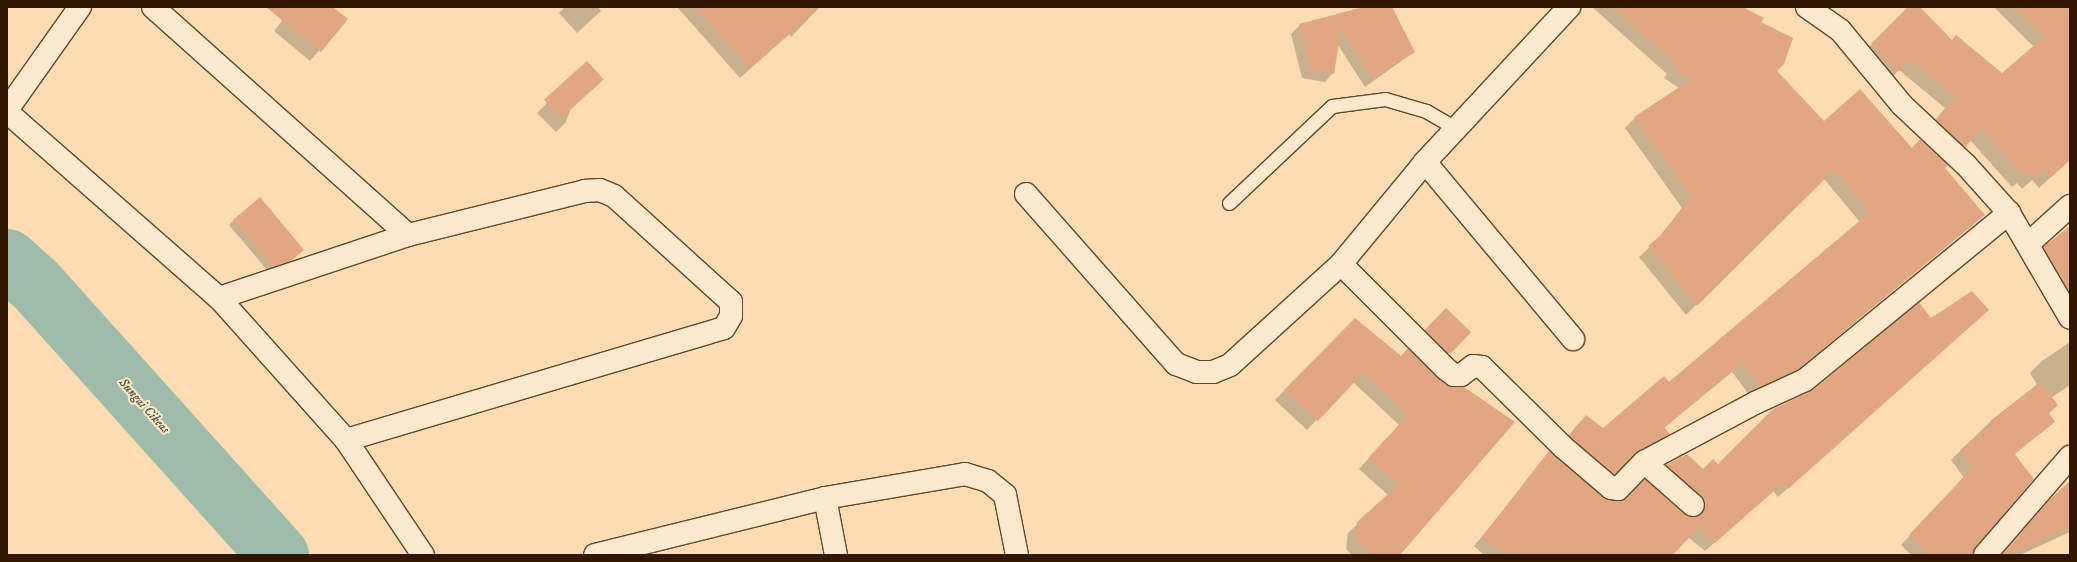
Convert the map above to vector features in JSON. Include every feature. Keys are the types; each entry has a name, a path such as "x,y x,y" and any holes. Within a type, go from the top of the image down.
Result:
{"street":[{"path":"80,7 7,111 219,298 346,440 423,555"},
{"path":"153,7 408,235"},
{"path":"1026,194 1176,364 1196,372 1213,372 1230,365 1341,264 1425,162 1569,7"},
{"path":"1807,7 1840,30 1902,106 1966,165 2009,213 2070,318"},
{"path":"1425,162 1573,340"},
{"path":"219,298 408,235 585,191 600,190 614,196 731,302 731,316 724,328 346,440"},
{"path":"2028,244 2070,206"},
{"path":"1341,264 1446,369 1454,375 1461,375 1472,366 1482,367 1563,447 1611,488 1618,489 1625,485 1644,462 1755,403 1805,380 2009,213"},
{"path":"1985,555 2070,457"},
{"path":"1644,462 1693,505"},
{"path":"595,555 656,547 825,498 965,474 988,481 1005,495 1017,555"},
{"path":"825,498 836,555"}],"lane":[{"path":"1228,203 1332,106 1385,98 1426,111 1456,128"}],"building":[{"path":"266,7 333,7 348,19 321,52"},
{"path":"695,7 820,7 750,69"},
{"path":"1363,7 1392,7 1415,52 1374,79 1341,30 1334,74 1310,70 1299,24"},
{"path":"1612,7 1743,7 1764,18 1761,22 1793,38 1784,64 1777,71 1824,121 1860,89 1912,148 1920,139 1948,165 1945,168 1985,215 1798,369 1761,387 1742,363 1664,427 1670,434 1638,451 1615,475 1570,436 1586,415 1603,428 1664,376 1669,382 1870,212 1834,170 1697,306 1648,246 1661,235 1691,197 1634,117 1690,80 1673,68 1676,64"},
{"path":"1908,7 1920,7 1952,40 1956,35 2002,73 2044,37 2013,7 2070,7 2070,160 2050,178 2043,170 2034,179 2028,173 2024,177 1981,129 1965,147 1936,120 1955,97 1910,60 1898,72 1871,44"},
{"path":"587,61 604,80 561,118 544,100"},
{"path":"260,197 304,250 292,260 274,267 233,220"},
{"path":"2070,226 2070,293 2043,247"},
{"path":"1972,291 1989,310 1788,489 1783,483 1715,543 1698,528 1673,555 1508,555 1482,537 1549,451 1609,500 1622,501 1645,479 1685,514 1697,517 1705,508 1705,501 1666,465 1687,454 1703,469 1713,459 1718,464 1773,409 1813,390 1919,302 1931,318"},
{"path":"1446,308 1471,332 1450,354 1425,330"},
{"path":"1355,318 1401,356 1408,348 1446,385 1464,387 1515,422 1400,555 1372,555 1355,540 1357,522 1398,485 1368,458 1408,415 1363,373 1318,421 1284,390"},
{"path":"2040,382 2058,405 2049,413 2055,422 2014,453 2034,479 1976,547 1973,555 1930,555 1909,535 1973,467 1960,450 1992,423 1990,421"},
{"path":"2070,481 2070,527 2009,555 2002,555 2050,499"}],"waterway":[{"name":"Sungai Cikeas","path":"7,259 35,284 278,555"}]}
